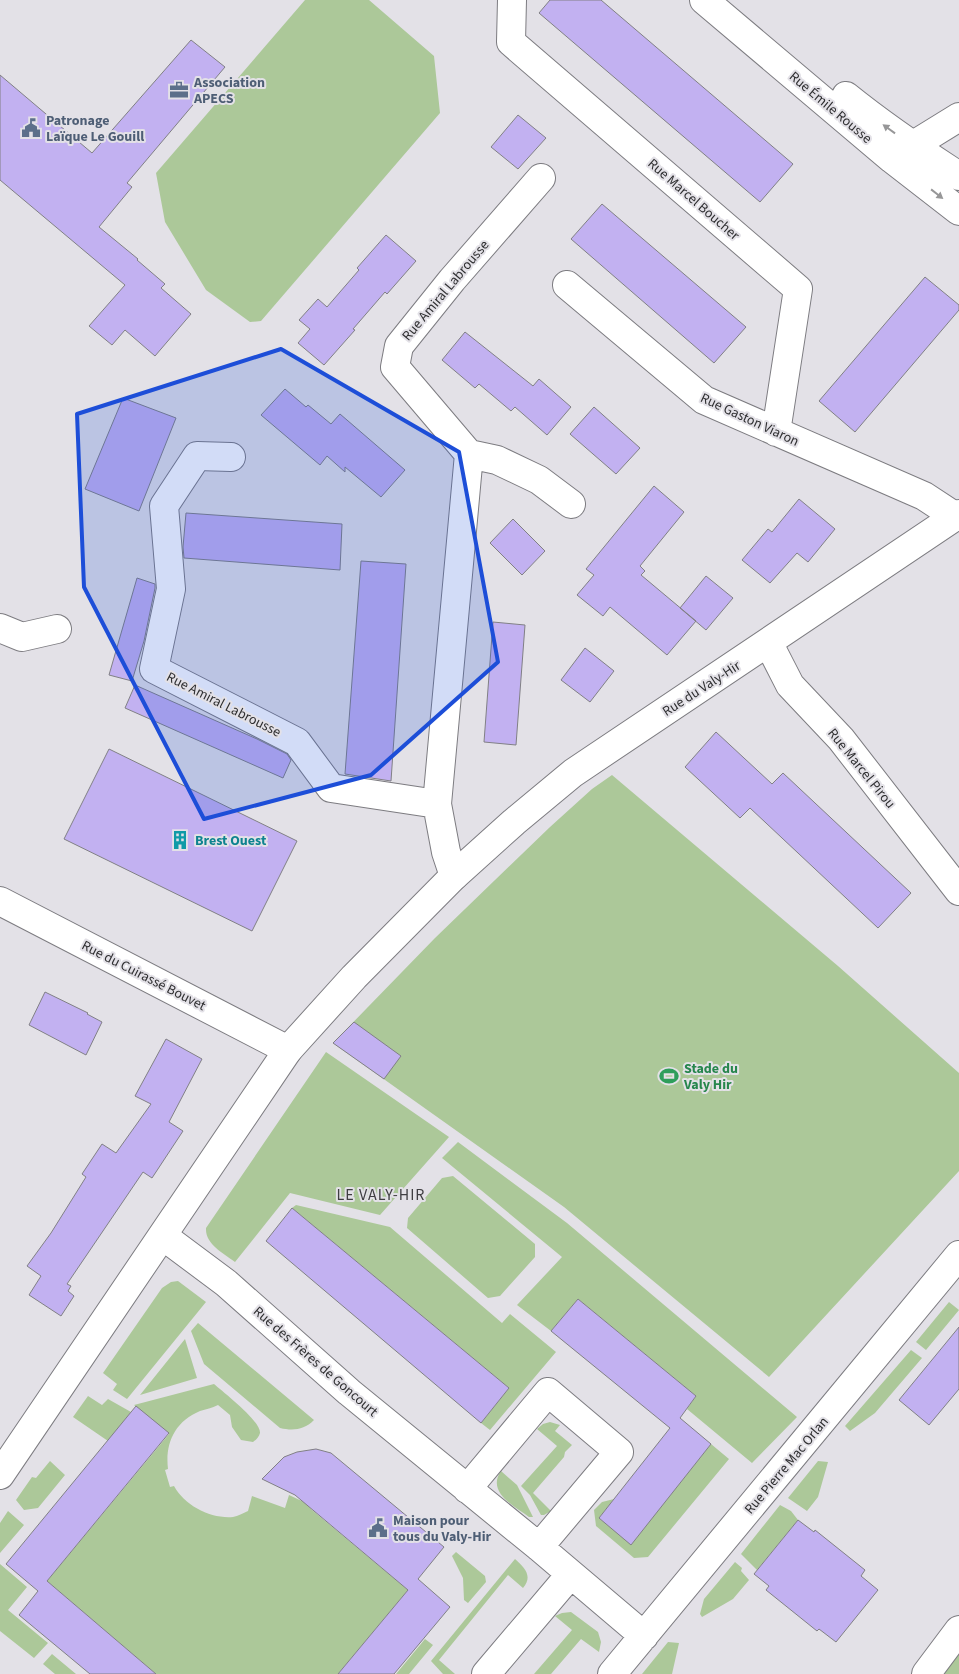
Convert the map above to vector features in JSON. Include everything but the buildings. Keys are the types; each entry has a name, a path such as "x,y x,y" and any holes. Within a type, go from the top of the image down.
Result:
{"street":[{"name":"Rue Marcel Boucher","path":"512,0 512,42 798,289 776,432"},
{"name":"Rue Émile Rousse","path":"704,0 892,159 959,211"},
{"name":"Rue Émile Rousse","path":"731,0 872,117 912,146 959,176"},
{"path":"912,146 959,117"},
{"name":"Rue Amiral Labrousse","path":"469,454 395,367 398,346 452,280 541,178"},
{"name":"Rue Gaston Viaron","path":"567,285 704,400 924,496 958,516"},
{"path":"454,876 446,852 437,804 469,454 497,460 539,480 570,504"},
{"name":"Rue Amiral Labrousse","path":"231,457 197,456 164,506 171,589 154,669 297,742 331,788 437,804"},
{"name":"Rue du Valy-Hir","path":"0,1475 288,1050 354,977 454,876 514,822 573,773 769,644 958,516"},
{"path":"0,628 22,637 57,629"},
{"name":"Rue Marcel Pirou","path":"769,644 790,685 841,739 959,891"},
{"name":"Rue du Cuirassé Bouvet","path":"0,901 288,1050"},
{"name":"Rue des Frères de Goncourt","path":"163,1236 226,1283 349,1392 539,1547 644,1636"},
{"name":"Rue Pierre Mac Orlan","path":"612,1674 959,1255"},
{"path":"467,1488 548,1392 619,1452 539,1547"},
{"path":"486,1674 570,1575"},
{"path":"926,1674 959,1630"}],"highlighted area":[{"path":"281,349 459,452 498,662 371,775 204,819 84,587 77,414"}],"green space":[{"path":"305,0 369,0 434,56 440,113 261,321 250,322 206,290 165,222 156,173"},
{"name":"Stade du Valy Hir","path":"612,775 838,966 959,1073 959,1171 769,1377 564,1207 333,1043 435,938 550,827 592,789"},
{"path":"326,1052 449,1137 380,1215 290,1193 235,1262 220,1252 208,1239 206,1228"},
{"path":"458,1142 567,1223 797,1417 752,1463 687,1409 696,1396 578,1299 551,1331 517,1305 562,1257 442,1158"},
{"path":"453,1176 535,1244 535,1257 500,1296 488,1298 407,1228 408,1218 442,1178"},
{"path":"296,1205 390,1227 502,1323 510,1314 556,1352 490,1430 481,1423 509,1388 292,1208"},
{"path":"178,1281 206,1302 127,1399 113,1390 117,1384 103,1373 162,1288 171,1282"},
{"path":"949,1302 959,1310 926,1350 916,1342"},
{"path":"198,1323 314,1420 298,1429 280,1428 204,1364 191,1331"},
{"path":"185,1339 197,1378 140,1395"},
{"path":"911,1350 922,1358 875,1413 850,1431 845,1426"},
{"path":"214,1384 255,1421 260,1434 253,1442 241,1440 232,1427 230,1415 218,1405 191,1416 178,1428 170,1443 167,1460 168,1469 165,1470 170,1487 174,1486 185,1500 199,1510 225,1517 235,1517 248,1511 252,1496 285,1508 289,1495 306,1503 408,1590 338,1674 156,1674 47,1581 169,1434 134,1405"},
{"path":"88,1396 102,1405 108,1399 131,1412 108,1441 73,1417"},
{"path":"550,1422 560,1425 555,1431 572,1445 533,1493 551,1511 541,1515 530,1495 521,1486 557,1446 537,1429 543,1424"},
{"path":"711,1444 729,1459 648,1557 634,1558 596,1526 594,1510 602,1502 614,1499 599,1518 631,1544"},
{"path":"50,1461 65,1475 38,1508 24,1510 16,1500 32,1477 36,1478"},
{"path":"818,1461 828,1462 818,1497 807,1511 788,1498"},
{"path":"501,1471 517,1485 533,1517 529,1517 504,1498 497,1486 497,1479"},
{"path":"780,1505 791,1511 798,1520 757,1570 741,1554"},
{"path":"8,1511 24,1525 0,1553 0,1523"},
{"path":"456,1552 485,1576 486,1582 468,1603 464,1600 463,1578 452,1556"},
{"path":"515,1559 528,1576 526,1584 523,1588 508,1575 439,1660 455,1674 443,1674 431,1661"},
{"path":"735,1562 742,1568 741,1571 749,1580 733,1599 702,1617 700,1614 704,1599"},
{"path":"0,1564 27,1587 8,1610 48,1643 34,1658 0,1631"},
{"path":"571,1612 598,1632 601,1642 599,1652 581,1639 551,1674 534,1674 572,1630 555,1616"},
{"path":"425,1639 433,1645 409,1674 396,1674"},
{"path":"668,1642 679,1643 672,1674 642,1674"},
{"path":"959,1653 959,1674 944,1674"},
{"path":"52,1654 76,1674 55,1674 43,1664"}],"place":[{"name":"Association APECS","path":"179,90"},
{"name":"Patronage Laïque Le Gouill","path":"31,128"},
{"name":"Brest Ouest","path":"180,840"},
{"name":"Stade du Valy Hir","path":"669,1076"},
{"name":"Maison pour tous du Valy-Hir","path":"378,1528"}],"district":[{"name":"LE VALY-HIR","path":"381,1194"}]}
